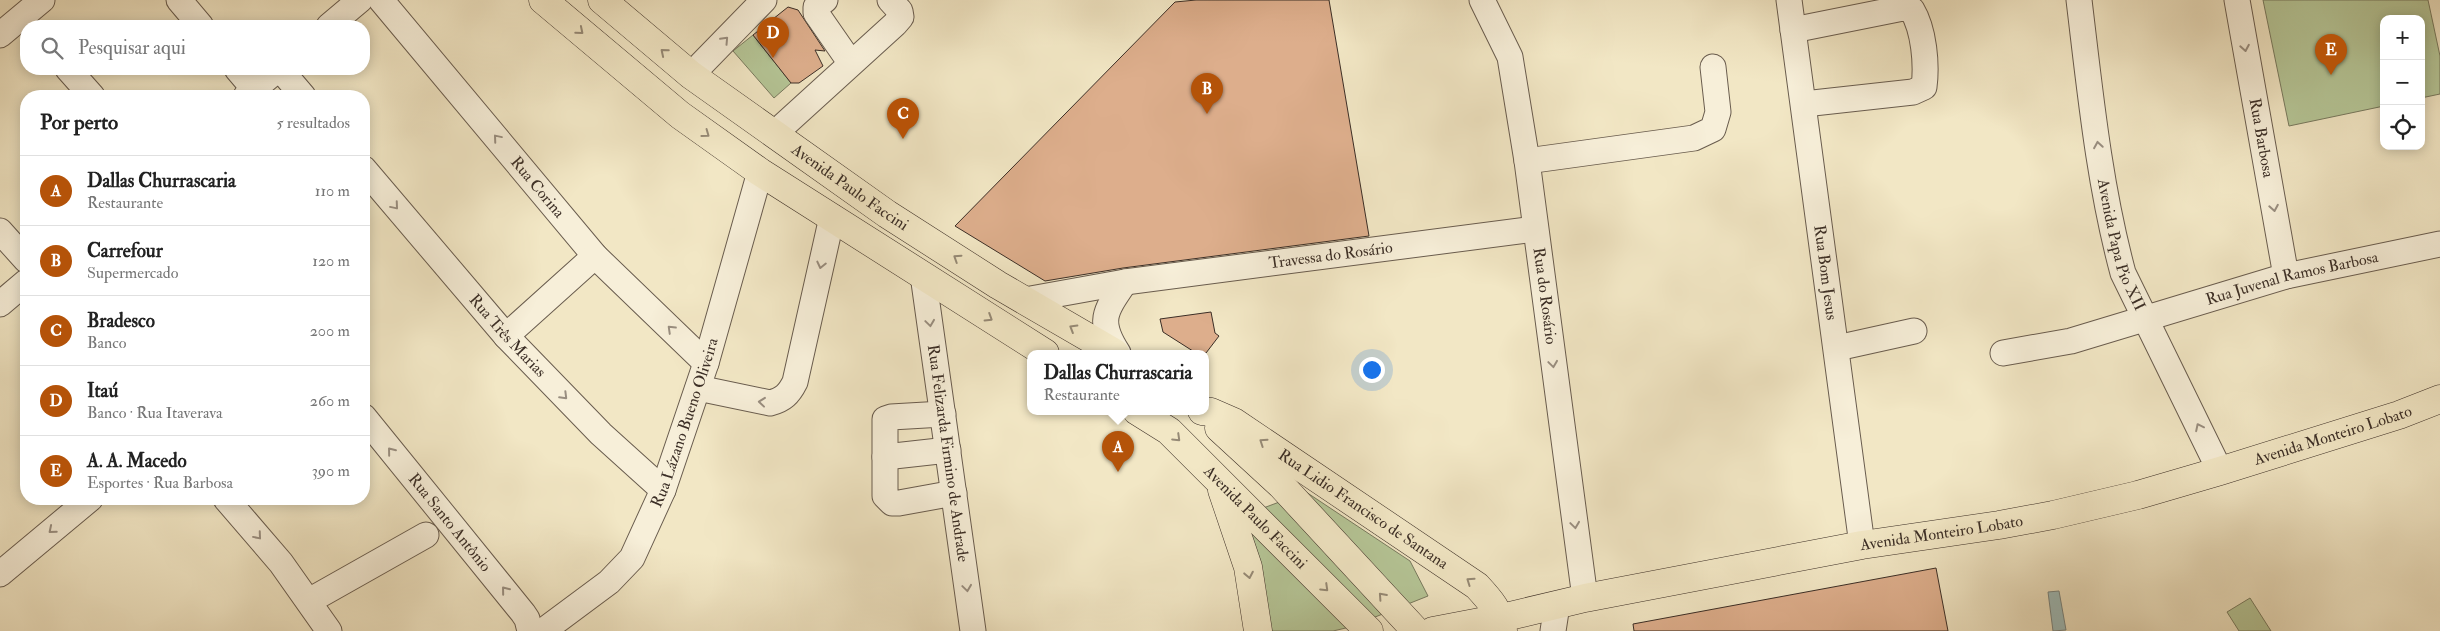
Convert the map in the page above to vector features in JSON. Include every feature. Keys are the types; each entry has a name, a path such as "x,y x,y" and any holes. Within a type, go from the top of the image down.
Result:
{"main road":[{"name":"Avenida Paulo Faccini","path":"542,0 680,115 760,172 1040,350"},
{"name":"Avenida Paulo Faccini","path":"602,0 691,75 888,214 998,285 1111,350"},
{"path":"680,115 682,110 691,103 702,104 852,206 866,212 888,214"},
{"path":"871,242 896,245 980,294 988,294 998,285"},
{"name":"Avenida Monteiro Lobato","path":"1433,631 1502,625 1557,604 1585,598 1862,545 2053,515 2138,495 2220,471 2400,415 2440,399"},
{"name":"Rua Lidio Francisco de Santana","path":"1209,413 1222,416 1239,425 1477,586 1494,604 1502,625"},
{"name":"Avenida Paulo Faccini","path":"1143,415 1169,431 1369,631"},
{"path":"1205,415 1281,485 1416,631"},
{"path":"1217,478 1248,567 1258,631"}],"street":[{"path":"27,20 42,0"},
{"path":"179,0 196,20"},
{"name":"Rua Corina","path":"381,0 595,256 706,363"},
{"path":"825,0 816,7 816,13 850,62"},
{"path":"774,134 901,17 900,11 890,0"},
{"name":"Rua do Rosário","path":"1482,0 1510,57 1527,160 1585,598"},
{"name":"Rua Bom Jesus","path":"1789,0 1862,545"},
{"name":"Avenida Papa Pio XII","path":"2079,0 2091,100 2114,240 2123,272 2220,471"},
{"name":"Rua Barbosa","path":"2237,0 2286,276"},
{"path":"691,75 758,2"},
{"path":"1793,30 1902,8 1912,10 1918,20 1925,74 1924,87 1913,92 1804,104"},
{"path":"0,35 20,24"},
{"path":"1527,160 1694,138 1713,130 1718,112 1713,67"},
{"path":"73,75 87,90"},
{"path":"240,75 248,90"},
{"path":"254,90 272,75"},
{"path":"284,75 298,90"},
{"name":"Rua Lázano Bueno Oliveira","path":"543,631 609,582 632,558 663,490 698,388 760,172"},
{"name":"Rua Três Marias","path":"370,176 506,336 601,434 663,490"},
{"path":"698,388 770,403 779,401 790,391 794,382 832,217"},
{"name":"Travessa do Rosário","path":"1025,300 1125,282 1535,228"},
{"path":"0,231 20,253"},
{"name":"Rua Juvenal Ramos Barbosa","path":"2003,354 2071,341 2146,320 2286,276 2440,244"},
{"path":"506,336 595,256"},
{"name":"Rua Felizarda Firmino de Andrade","path":"923,275 973,631"},
{"path":"1114,350 1109,340 1104,318 1107,308 1125,282"},
{"path":"0,304 20,287"},
{"path":"1837,348 1914,331"},
{"path":"943,414 885,419 885,496 892,503 954,493"},
{"name":"Rua Santo Antônio","path":"370,425 523,613 527,619 530,631"},
{"path":"884,457 948,450"},
{"path":"0,574 83,505"},
{"path":"231,505 309,601 329,631"},
{"path":"309,601 426,535"},
{"path":"1553,631 1557,604"}],"green space":[{"path":"2263,0 2428,0 2440,56 2440,94 2425,97 2425,15 2380,15 2380,107 2289,126"},
{"path":"753,35 791,83 774,98 733,51"},
{"path":"1306,492 1410,561 1428,596 1350,627 1333,631 1270,631 1263,575 1242,516"},
{"path":"2250,598 2271,631 2239,631 2227,612"}],"water":[{"path":"2059,591 2066,630 2053,631 2048,592"}],"building":[{"path":"1196,0 1329,0 1369,236 1123,268 1045,281 955,226 1175,2"},
{"path":"788,7 798,10 825,51 815,50 823,66 799,83 791,83 753,35"},
{"path":"1211,312 1215,333 1219,336 1208,350 1191,350 1163,332 1160,319"},
{"path":"1936,568 1948,631 1634,631 1633,624"}],"place":[{"name":"Itaú","path":"773,58"},
{"name":"A. A. Macedo","path":"2331,75"},
{"name":"Carrefour","path":"1207,114"},
{"name":"Bradesco","path":"903,139"},
{"name":"Dallas Churrascaria","path":"1118,472"}]}
